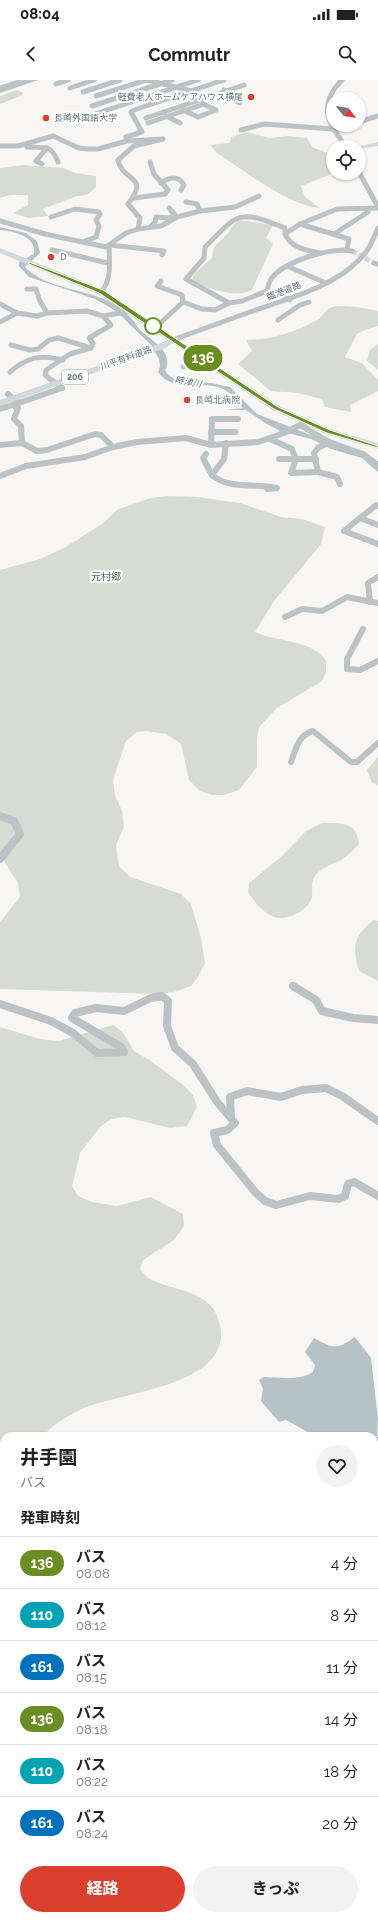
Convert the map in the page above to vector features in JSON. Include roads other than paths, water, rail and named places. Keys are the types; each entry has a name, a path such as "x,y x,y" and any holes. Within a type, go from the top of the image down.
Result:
{"highway":[{"path":"366,146 378,144"},
{"path":"0,250 101,292 128,312 175,339 276,408 303,424 378,446"},
{"name":"川平有料道路","path":"0,401 175,339"}],"street":[{"path":"0,88 25,80"},
{"path":"56,84 68,80"},
{"path":"70,88 94,80"},
{"path":"83,92 120,80"},
{"path":"96,96 146,80 192,91 201,99 203,104 216,110 198,117 162,100"},
{"path":"92,106 172,80"},
{"path":"95,114 198,80"},
{"path":"127,141 126,137 139,134 142,130 131,112 162,100 224,80"},
{"path":"331,92 342,80"},
{"path":"146,118 244,85 238,82"},
{"path":"210,84 232,94 227,97 240,104"},
{"path":"113,91 180,122"},
{"path":"148,123 203,104"},
{"path":"366,120 378,116"},
{"path":"241,130 268,124 293,125 326,130"},
{"path":"14,146 53,136 84,149 98,149 127,141 163,139 134,146 118,160 120,166 136,181 138,187 134,198 128,204 140,218 138,229"},
{"path":"0,146 33,147 46,152 54,151 58,162"},
{"path":"0,150 22,150 33,147"},
{"path":"42,164 34,161 46,152"},
{"path":"134,198 147,198 165,194 166,192 160,185 150,166 150,162"},
{"path":"160,185 167,178 177,178 182,181 184,185 181,190"},
{"path":"286,234 300,224 337,209 378,208 364,180"},
{"path":"108,246 126,233 138,229 151,226 161,226 177,217 200,210 235,207 259,196"},
{"path":"186,202 197,204 200,210"},
{"path":"169,208 175,215"},
{"path":"51,218 75,209 99,212 100,214 96,220 99,226 96,236 84,241"},
{"path":"334,234 368,212 366,209"},
{"path":"151,226 155,222 156,217 169,218 182,213"},
{"path":"229,303 186,279 204,258 205,247 232,221 240,218 258,219 277,224 285,228 284,231 286,237 296,246 320,253"},
{"path":"0,221 46,234 108,246 156,249 164,251 162,255"},
{"path":"267,291 271,279 289,267 320,253 341,249 350,250 349,239 300,224"},
{"name":"臨港道路","path":"175,339 326,283 346,271 360,258 373,243 378,228"},
{"path":"101,292 106,288 110,256 108,246"},
{"path":"52,250 108,263"},
{"path":"289,267 326,283"},
{"path":"161,281 157,286 182,295 183,302"},
{"path":"27,289 36,289 39,301 44,305 47,313"},
{"path":"183,302 209,310 224,307 229,303 242,301 267,291 279,293 300,306"},
{"path":"155,328 183,302"},
{"path":"278,320 300,306 310,302"},
{"path":"0,304 17,313 37,316 47,313 87,311 102,316 111,325 89,338 93,343 91,348"},
{"path":"102,316 128,312"},
{"path":"0,322 17,313"},
{"path":"11,345 30,350 38,349 49,340 58,338 91,348"},
{"path":"0,409 62,388 45,375 46,370 76,352 91,348"},
{"path":"183,366 193,351"},
{"path":"10,372 17,366 34,357 45,355 63,360"},
{"path":"8,394 18,408 14,418 21,426 22,443"},
{"path":"211,445 212,419 238,419"},
{"path":"0,476 26,466 85,457 113,447 170,438 186,438 211,445 226,443 252,443 284,433 303,424 329,442 363,454 378,465"},
{"path":"211,432 236,432"},
{"path":"37,451 47,450 95,434 101,435 113,447"},
{"path":"270,438 290,447 296,459 291,473 318,472 337,477 340,484"},
{"path":"318,472 314,453 319,447 329,442"},
{"path":"0,445 22,443 37,451 49,463"},
{"path":"212,475 224,459 226,443"},
{"path":"206,454 203,458 215,478 236,485 263,485 277,488 267,488"},
{"path":"279,459 316,459"},
{"path":"378,506 376,505 344,531 378,544"},
{"path":"360,518 378,525"},
{"path":"370,602 370,594 367,587 368,583 378,577"},
{"path":"285,617 293,611 306,609 319,612 334,607 339,601 347,596 378,603"},
{"path":"364,629 347,659 348,669 354,672 361,671 369,664 378,661"},
{"path":"291,762 300,739 306,733 313,732 351,762 357,762 378,743"},
{"path":"0,816 14,821 20,834 0,859"},
{"path":"292,986 299,988 306,995 316,1000 322,1011 353,1018 378,1020"},
{"path":"0,1004 50,1021 73,1033 97,1053 124,1052 121,1048 72,1018 75,1013 97,1008 116,1012 132,1008 151,996 162,996 168,1001 167,1026 175,1048 193,1064 218,1102 231,1116 235,1123 227,1130 214,1133 217,1145 254,1192 265,1201 276,1206 310,1196 338,1199 344,1196 348,1184 354,1182 378,1196"},
{"path":"231,1116 230,1098 247,1091 281,1097 316,1088 326,1088 342,1096 378,1121"}],"water":[{"name":"時津川","path":"0,227 26,233 37,241 40,253 25,267 33,274 51,283 105,299 125,312 141,331 162,349 167,359 165,370 168,375 175,379 211,383 230,387 257,414 362,455 378,467 378,472 362,458 331,449 311,439 280,431 246,410 227,410 243,408 236,399 220,388 172,383 164,379 158,372 160,366 159,359 151,345 116,311 95,299 29,277 19,266 19,262 34,254 32,243 17,233 0,230"},
{"path":"355,1337 371,1358 378,1419 377,1432 308,1432 286,1420 279,1422 261,1401 263,1389 259,1380 264,1377 296,1378 313,1372 315,1365 305,1352 314,1338 331,1346 339,1346"}],"waterway":[{"name":"時津川","path":"0,91 35,80"}],"tunnel":[{"path":"352,251 374,263"}],"place":[{"name":"軽費老人ホームケアハウス横尾","path":"251,97"},
{"name":"長崎外国語大学","path":"46,118"},
{"name":"Ｄ","path":"51,257"},
{"name":"長崎北病院","path":"187,400"}],"district":[{"name":"元村郷","path":"106,576"}]}
